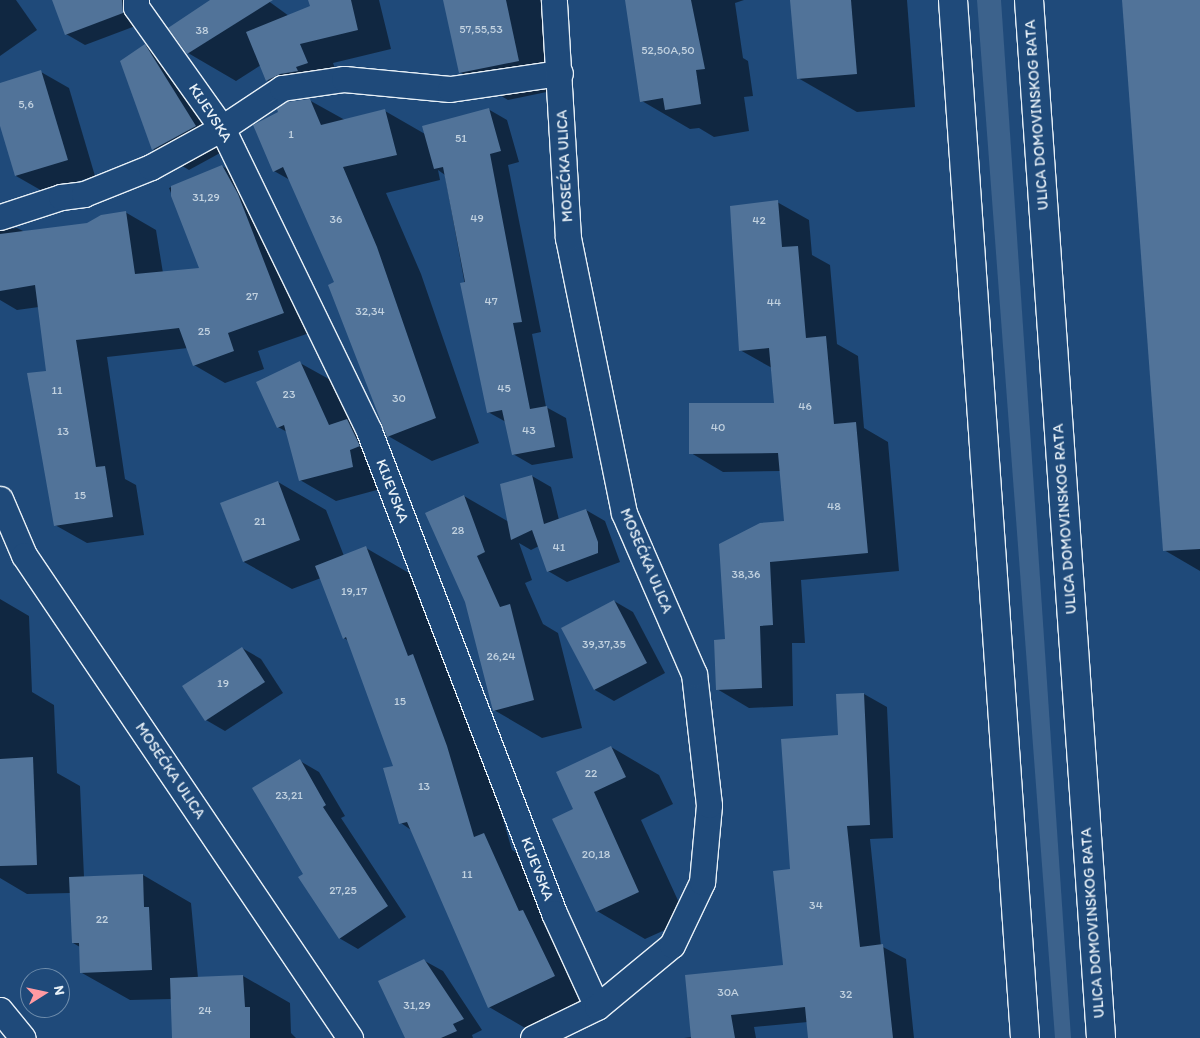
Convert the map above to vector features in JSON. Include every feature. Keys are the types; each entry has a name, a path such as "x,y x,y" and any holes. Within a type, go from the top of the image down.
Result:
{"main road":[{"path":"954,0 1025,1038"},
{"name":"ULICA DOMOVINSKOG RATA","path":"1029,0 1101,1038"}],"street":[{"name":"KIJEVSKA","path":"136,0 136,7 222,128 369,431 554,913 597,1007"},
{"name":"MOSEĆKA ULICA","path":"533,1038 597,1007 672,945 702,882 709,805 694,674 624,513 568,238 560,73 554,0"},
{"path":"0,217 62,197 84,194 151,167 222,128 282,88 344,79 450,89 560,73"},
{"name":"MOSEĆKA ULICA","path":"0,499 24,555 350,1038"},
{"path":"0,1010 24,1038"}],"shaded area":[{"path":"977,0 1001,0 1071,1038 1055,1038"}],"building":[{"path":"52,0 122,0 123,13 65,35"},
{"path":"210,0 273,0 187,54 168,28"},
{"path":"308,0 351,0 358,30 300,44 308,63 296,67 298,71 280,74 266,81 246,32 310,6"},
{"path":"443,0 506,0 519,61 459,73"},
{"path":"625,0 691,0 705,69 696,70 701,104 665,110 663,98 640,102"},
{"path":"790,0 851,0 857,74 797,79"},
{"path":"1122,0 1200,0 1200,549 1163,551"},
{"path":"145,44 196,126 152,150 120,61"},
{"path":"41,70 68,160 15,176 0,126 0,83"},
{"path":"310,99 321,125 385,109 397,155 343,167 377,247 436,418 387,437 328,285 334,282 283,167 273,172 253,125 278,112 277,109 287,102"},
{"path":"489,108 501,151 490,154 522,322 513,323 530,409 547,406 555,447 512,455 502,410 487,413 460,283 465,282 443,167 434,169 422,126"},
{"path":"222,165 238,194 284,313 228,333 234,351 193,366 179,328 76,340 96,467 105,466 113,517 54,526 27,373 46,371 35,285 0,291 0,234 87,223 101,215 126,211 135,274 199,268 171,196 171,186"},
{"path":"778,200 782,247 798,246 806,338 826,336 834,424 856,422 868,553 770,562 773,625 760,626 762,688 716,690 714,640 725,639 719,544 760,523 784,521 778,453 689,454 689,403 774,403 769,348 739,351 730,206"},
{"path":"300,361 329,425 347,419 360,446 350,450 353,467 299,481 284,425 277,428 256,382"},
{"path":"532,475 544,524 586,509 598,542 598,553 547,572 532,530 511,540 500,484"},
{"path":"278,481 300,540 243,562 220,503"},
{"path":"464,495 485,552 477,556 500,607 510,604 534,700 493,711 465,602 425,513"},
{"path":"366,546 408,656 413,654 447,746 474,837 484,833 519,911 523,910 555,976 488,1008 407,822 399,824 383,768 393,766 346,637 343,639 315,566"},
{"path":"614,600 647,663 594,690 561,628"},
{"path":"242,647 265,682 205,721 182,686"},
{"path":"864,693 870,825 847,826 860,947 883,944 893,1038 808,1038 805,1007 731,1015 735,1038 691,1038 685,975 783,965 773,871 790,869 781,739 838,735 836,694"},
{"path":"611,746 626,777 594,792 639,892 596,912 552,819 573,809 556,772"},
{"path":"33,757 37,865 0,866 0,759"},
{"path":"300,759 326,805 323,807 388,906 339,939 298,877 303,874 252,788"},
{"path":"143,874 144,907 149,907 152,970 80,973 79,943 72,943 69,877"},
{"path":"424,959 464,1019 453,1024 457,1031 441,1038 405,1038 378,981"},
{"path":"243,975 245,1007 250,1007 250,1038 172,1038 170,978"}]}
